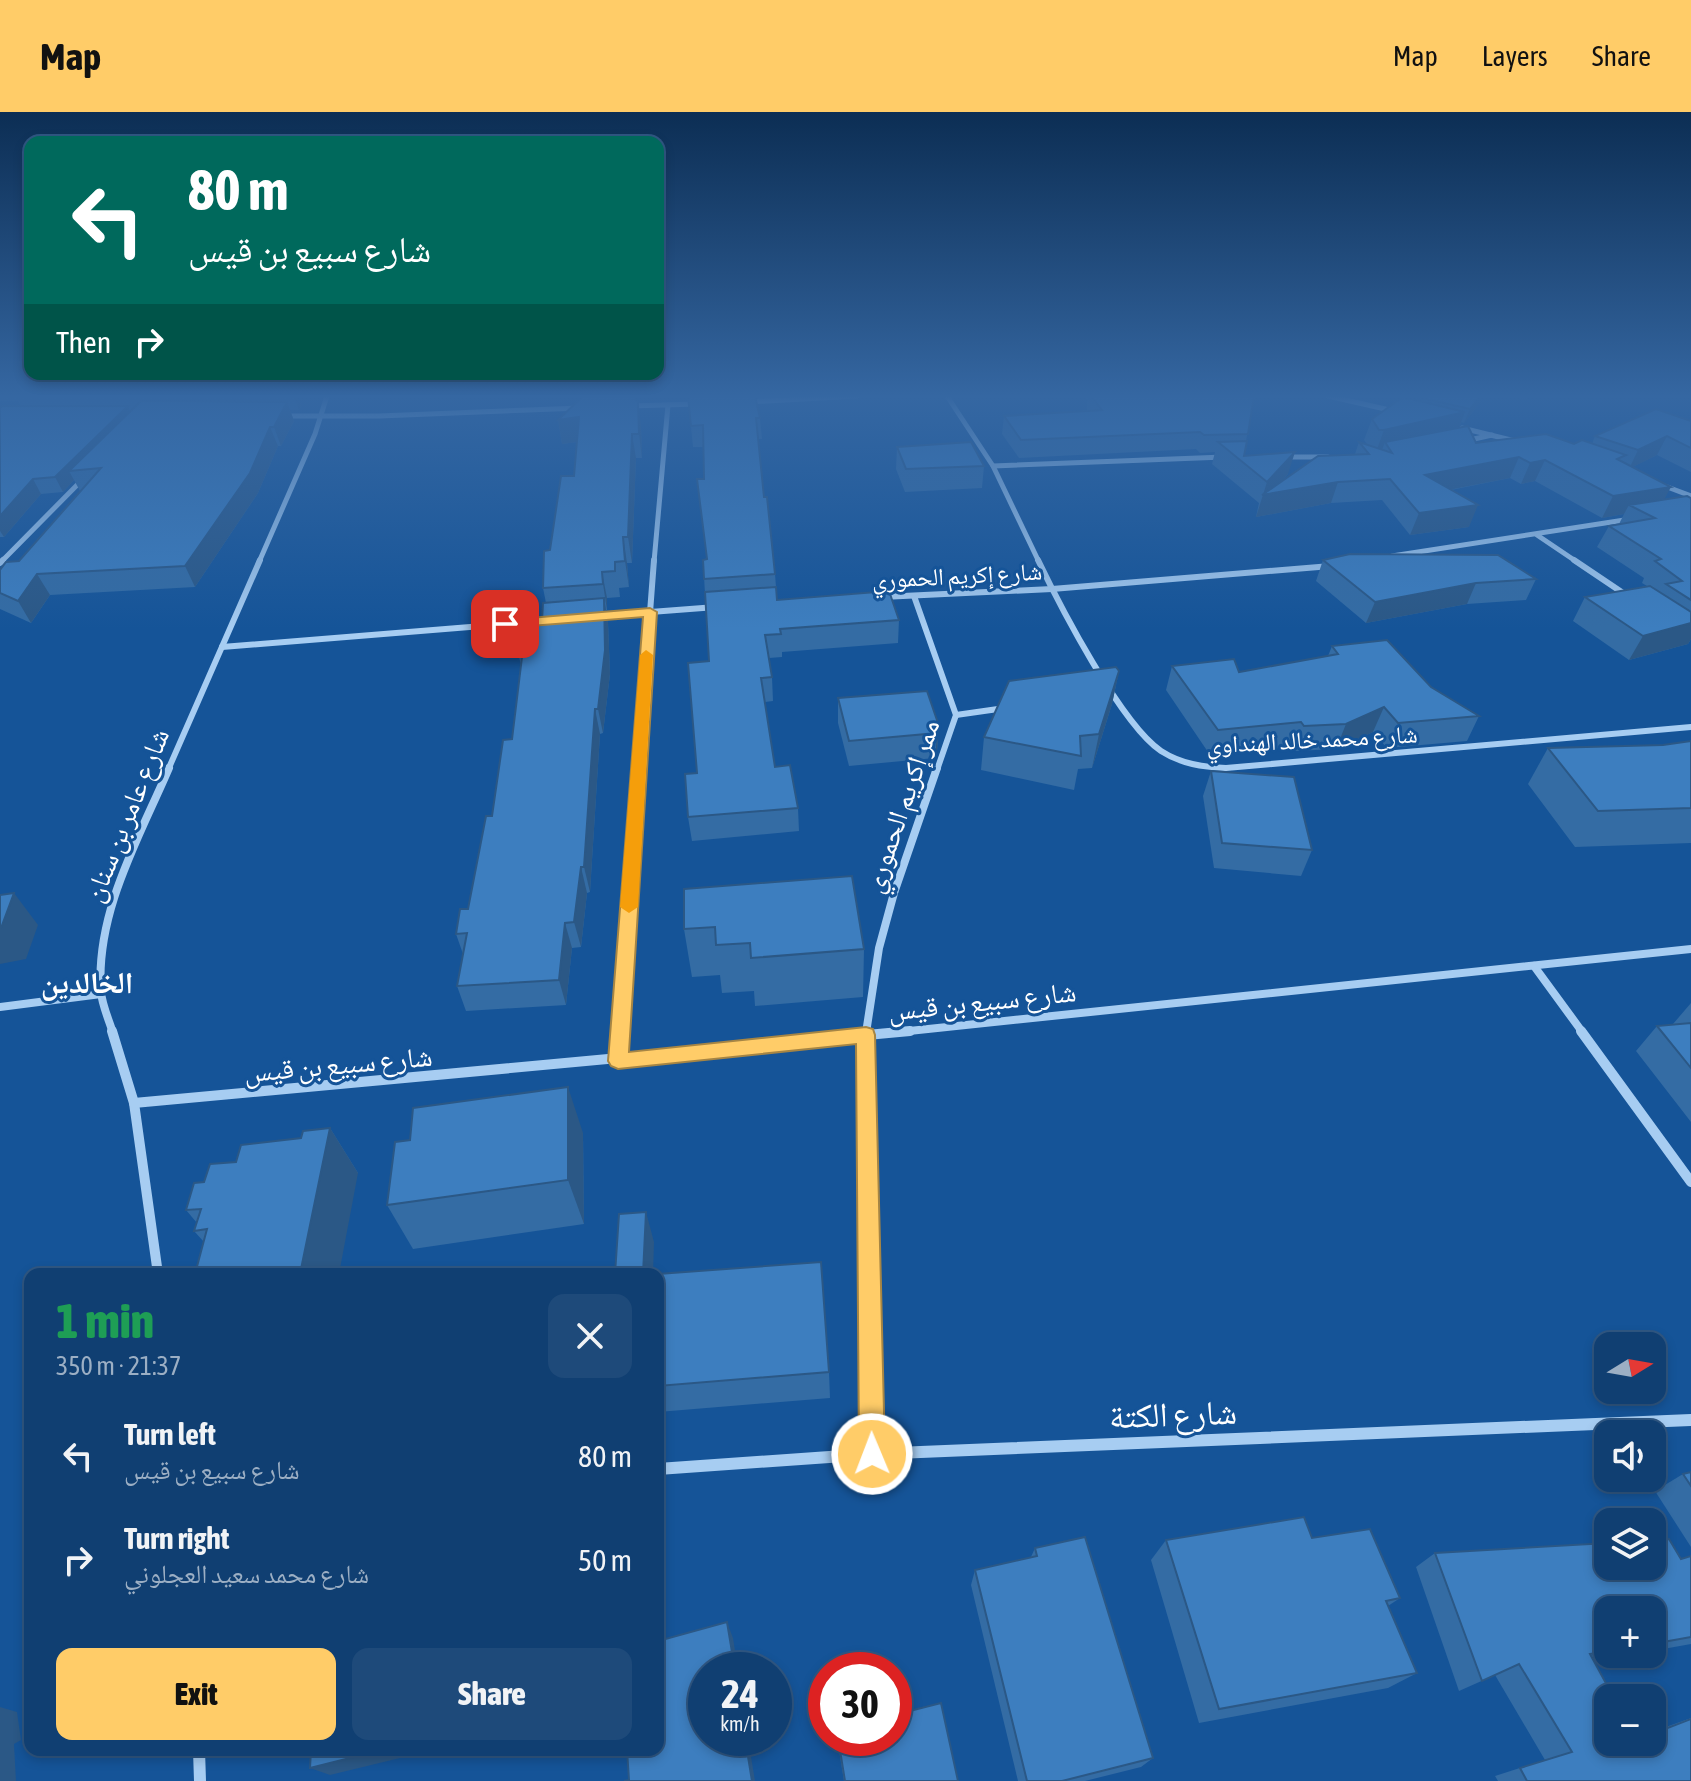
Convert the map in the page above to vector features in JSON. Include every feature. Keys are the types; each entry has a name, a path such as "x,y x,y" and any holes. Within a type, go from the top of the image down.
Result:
{"street":[{"name":"شارع عامر بن سنان","path":"157,1268 134,1103 101,994 102,951 111,906 297,474"},
{"path":"618,1061 662,474"},
{"name":"شارع محمد خالد الهنداوي","path":"997,474 1052,589 1112,692 1142,733 1160,750 1203,767 1452,750 1691,727"},
{"path":"0,563 84,477"},
{"path":"1650,481 1691,496"},
{"path":"1388,557 1645,516"},
{"path":"1537,534 1640,605"},
{"name":"شارع إكريم الحموري","path":"870,598 1263,574 1344,564"},
{"name":"ممر إكريم الحموري","path":"872,1454 866,1035 879,948 894,893 956,715 914,596"},
{"path":"587,617 722,607"},
{"path":"222,647 540,621"},
{"path":"1097,694 1112,692"},
{"path":"956,715 1018,706"},
{"name":"شارع سبيع بن قيس","path":"134,1103 618,1061 1691,949"},
{"path":"1534,966 1691,1182"},
{"path":"0,1007 101,994"},
{"name":"شارع الكتة","path":"664,1469 872,1454 1691,1420"},
{"path":"199,1756 200,1781"}],"building":[{"path":"0,474 58,474 55,477 33,479 0,516"},
{"path":"96,474 249,474 185,566 37,574 18,601 0,593 0,570 6,562 19,561"},
{"path":"630,474 628,537 623,537 625,561 615,562 615,571 602,572 603,584 543,588 544,551 550,550 561,476"},
{"path":"704,474 762,474 775,574 704,579 703,560 707,559 697,479 704,479"},
{"path":"1257,474 1275,474 1267,482"},
{"path":"1292,474 1431,474 1425,475 1478,505 1419,513 1390,479 1338,482 1262,495"},
{"path":"1571,474 1646,474 1671,487 1613,496"},
{"path":"1687,496 1691,498 1691,600 1666,584 1682,581 1655,561 1661,559 1609,526 1655,518 1629,505"},
{"path":"1350,554 1498,555 1536,579 1476,583 1375,602 1323,560"},
{"path":"1650,586 1691,612 1691,623 1643,636 1585,597"},
{"path":"776,587 777,600 889,591 899,620 780,629 781,634 765,635 772,677 761,678 775,767 790,765 798,808 688,817 685,774 697,773 688,663 709,661 705,592"},
{"path":"604,598 605,650 598,709 595,709 584,867 581,867 574,922 565,923 559,980 457,986 467,933 456,934 460,909 468,909 486,816 492,816 503,740 512,739 522,657 519,657 521,635 525,634 525,622 542,621 543,603"},
{"path":"1387,640 1431,687 1479,716 1398,723 1384,707 1346,724 1304,726 1301,722 1218,730 1172,666 1234,659 1239,672 1338,654 1332,646"},
{"path":"1116,667 1119,671 1099,734 1080,736 1081,756 984,737 1009,681"},
{"path":"927,691 939,726 937,733 849,741 838,698"},
{"path":"1691,741 1691,808 1598,811 1548,748 1663,745"},
{"path":"1211,771 1294,777 1312,850 1222,843"},
{"path":"852,876 864,949 751,958 750,943 716,945 715,927 684,929 684,889"},
{"path":"14,893 1,928 0,928 0,895"},
{"path":"1691,1023 1691,1068 1657,1026"},
{"path":"568,1087 568,1180 387,1205 395,1142 410,1140 413,1108"},
{"path":"330,1128 301,1268 197,1268 207,1229 194,1231 201,1209 186,1210 194,1183 204,1182 210,1164 236,1162 241,1145 301,1138 303,1131"},
{"path":"646,1212 643,1268 615,1268 619,1214"},
{"path":"821,1262 829,1372 664,1386 664,1274"},
{"path":"1691,1472 1691,1486 1683,1474"},
{"path":"1304,1517 1312,1538 1370,1529 1400,1598 1386,1601 1417,1673 1219,1709 1166,1540"},
{"path":"1085,1537 1153,1758 1062,1781 1027,1781 975,1570 1037,1556 1035,1548"},
{"path":"1666,1539 1669,1539 1681,1559 1691,1556 1691,1637 1666,1641 1666,1596 1594,1596 1594,1653 1590,1654 1594,1668 1598,1668 1606,1684 1594,1684 1594,1756 1666,1756 1666,1729 1691,1719 1691,1781 1527,1781 1520,1768 1572,1752 1519,1664 1482,1681 1435,1553 1594,1544 1594,1580 1666,1580"},
{"path":"727,1622 732,1652 688,1652 688,1756 748,1756 752,1781 624,1781 629,1780 627,1756 664,1756 664,1639"},
{"path":"941,1703 958,1781 845,1781 841,1756 912,1756 912,1710"},
{"path":"311,1756 358,1756 310,1768"}],"slow traffic":[{"path":"629,907 646,655"}],"district":[{"name":"الخالدين","path":"87,983"}],"route":[{"path":"505,624 650,612 618,1061 866,1035 872,1454"}]}
